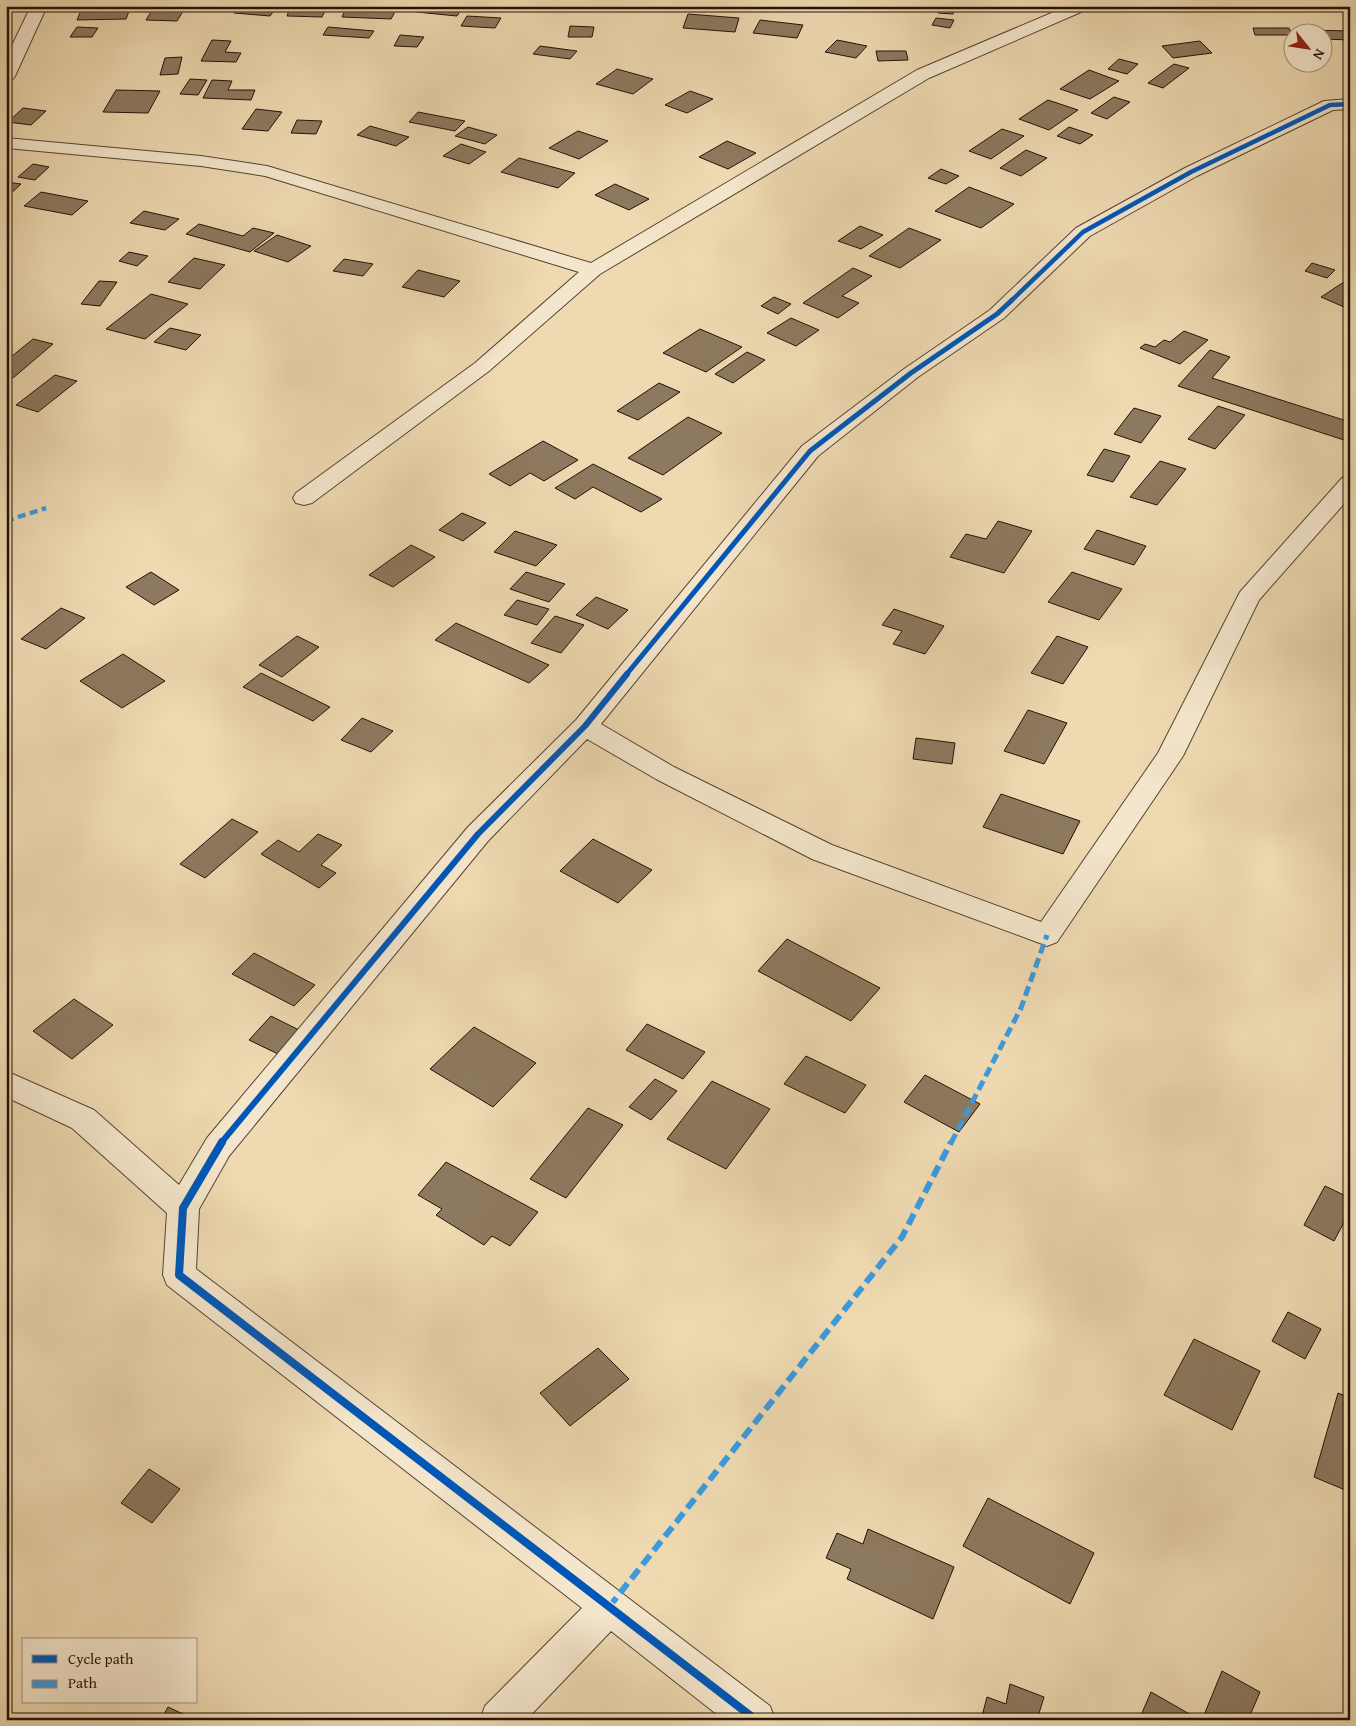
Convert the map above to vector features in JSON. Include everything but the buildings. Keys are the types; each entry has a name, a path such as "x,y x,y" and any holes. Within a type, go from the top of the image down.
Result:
{"street":[{"path":"6,76 39,6"},
{"path":"304,498 482,367 593,270 923,74 1082,6"},
{"path":"756,1720 179,1275 183,1208 218,1147 478,834 585,726 810,451 910,373 997,314 1083,232 1191,172 1330,105 1350,104"},
{"path":"6,142 201,161 267,171 593,270"},
{"path":"585,726 665,773 822,852 1047,935 1170,756 1248,597 1350,483"},
{"path":"6,1083 83,1119 183,1208"},
{"path":"498,1720 609,1607"}],"marked path":[{"path":"6,521 46,508"},
{"path":"609,1607 902,1237 1021,1008 1047,935"}],"cycle path":[{"path":"756,1720 179,1275 183,1208 218,1147 478,834 585,726 810,451 911,373 997,314 1083,232 1191,172 1330,105 1350,104"}]}
